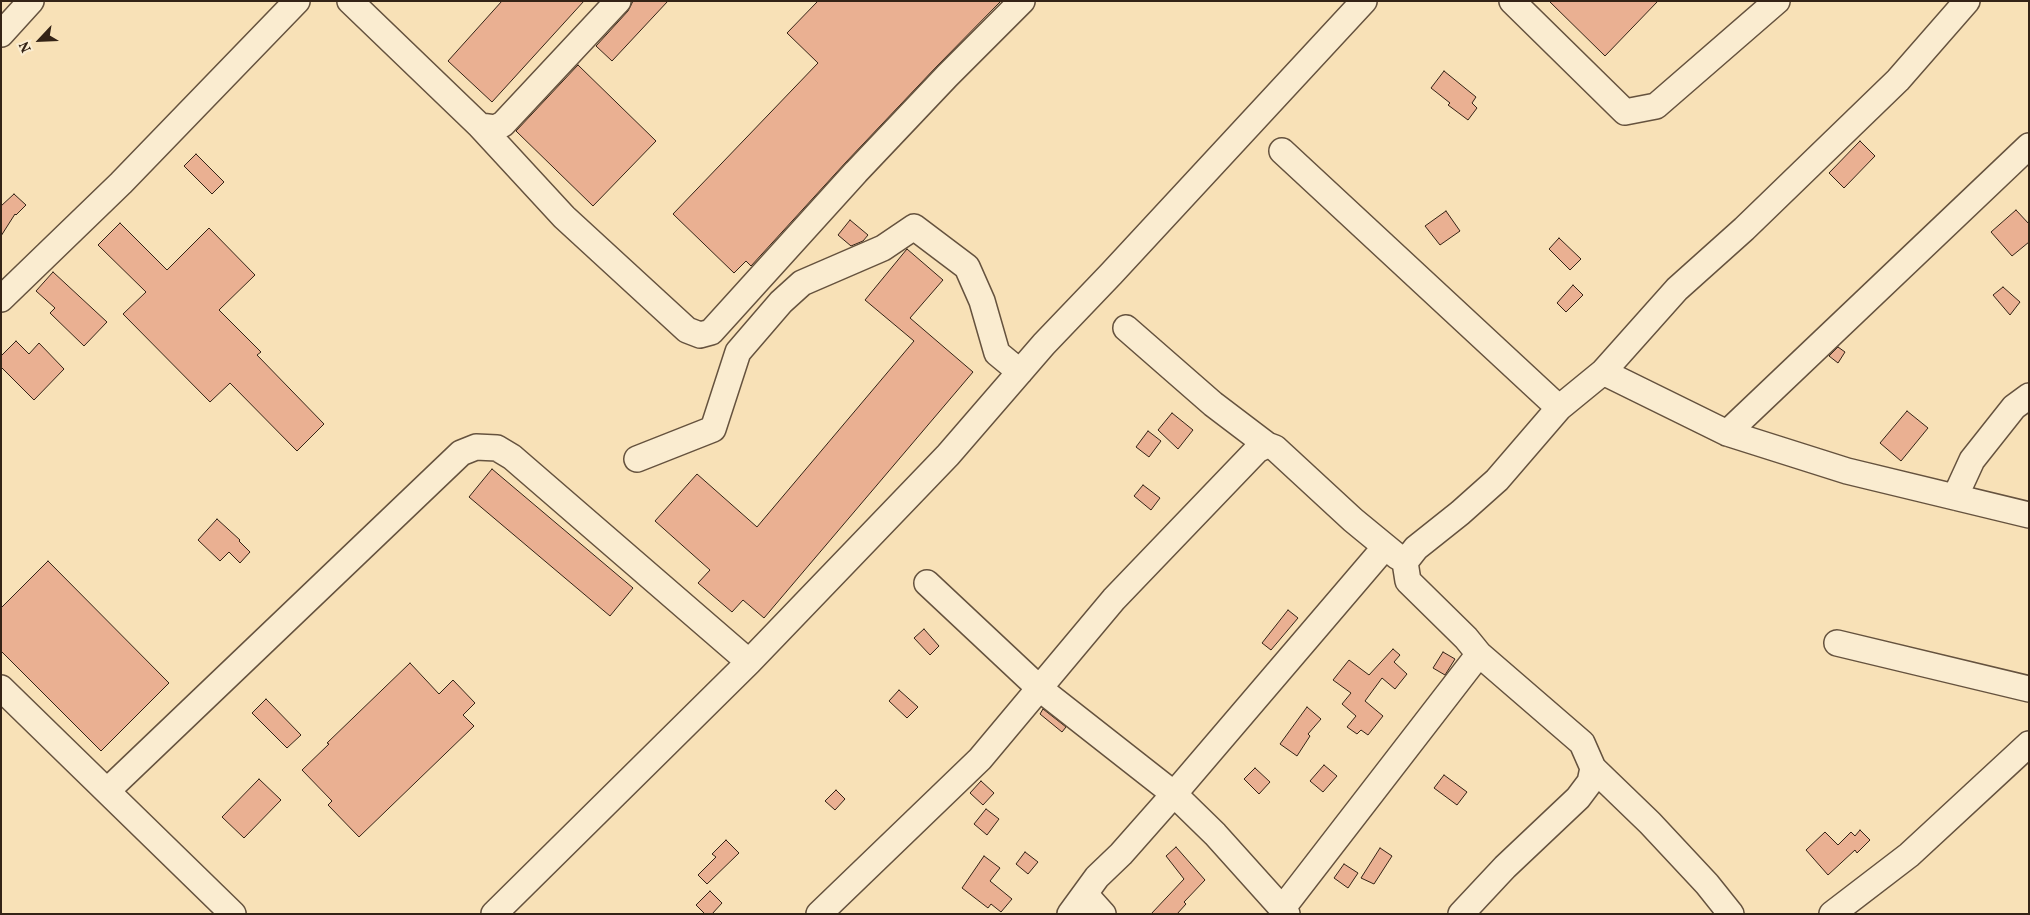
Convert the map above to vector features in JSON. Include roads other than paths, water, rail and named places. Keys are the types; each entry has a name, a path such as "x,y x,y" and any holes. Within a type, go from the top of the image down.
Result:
{"street":[{"path":"1,34 31,1"},
{"path":"1,299 121,183 297,1"},
{"path":"350,1 480,126 564,217 687,330 700,335 711,332 856,172 947,76 1022,1"},
{"path":"480,126 495,128 503,124 618,1"},
{"path":"494,914 749,662 948,455 1020,372 1364,1"},
{"path":"1512,1 1625,112 1656,106 1777,1"},
{"path":"1405,562 1416,548 1460,513 1496,480 1559,408 1603,372 1677,289 1744,229 1898,80 1967,1"},
{"path":"1727,434 2029,146"},
{"path":"1282,151 1559,408"},
{"path":"637,459 712,429 738,352 781,302 802,283 883,248 914,227 967,267 982,301 997,353 1020,372"},
{"path":"1126,328 1212,404 1267,445 1275,448 1353,520 1405,562 1408,581 1466,638 1478,654 1582,743 1593,768 1650,823 1707,884 1731,914"},
{"path":"1603,372 1727,434 1847,471 2029,515"},
{"path":"1955,497 1972,460 2014,407 2029,396"},
{"path":"818,914 980,759 1114,599 1257,450 1267,445"},
{"path":"107,791 461,452 476,447 497,448 512,456 749,662"},
{"path":"1070,914 1097,876 1121,854 1174,794 1385,546"},
{"path":"927,583 1039,688 1174,794 1214,834 1285,912 1478,654"},
{"path":"1837,643 2029,689"},
{"path":"1,688 233,914"},
{"path":"1832,914 1909,855 2029,744"},
{"path":"1461,914 1505,867 1578,798 1590,782 1593,768"},
{"path":"1085,894 1103,914"}]}
